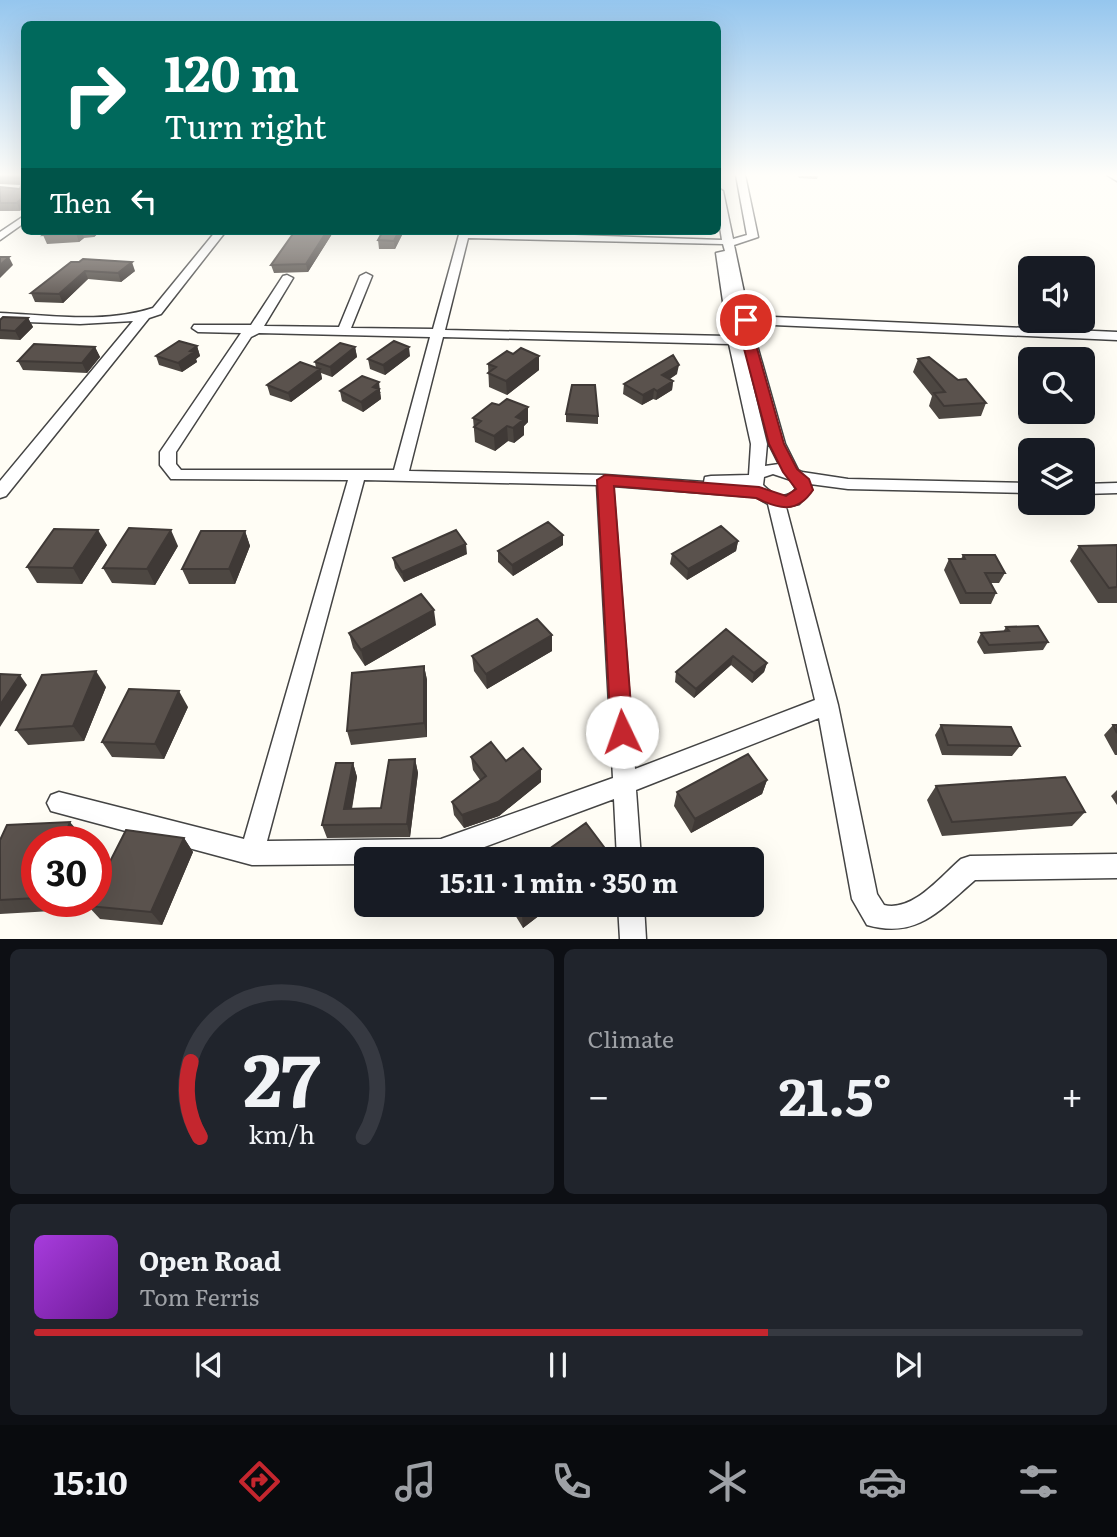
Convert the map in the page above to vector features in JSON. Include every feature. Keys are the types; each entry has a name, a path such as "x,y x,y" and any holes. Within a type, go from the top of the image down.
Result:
{"street":[{"path":"589,235 721,239 753,237 749,219"},
{"path":"0,237 21,221"},
{"path":"0,317 120,320 157,312 217,235"},
{"path":"400,476 464,235"},
{"path":"721,239 746,320 748,341 777,444 804,490 802,495"},
{"path":"721,239 735,340 759,444 762,487 827,705 865,899 876,916 896,921 915,915 970,868 1117,866"},
{"path":"343,332 366,276"},
{"path":"287,278 254,331 246,334 168,452 166,460 170,470 177,475 358,475 605,480 762,487 795,500 802,495 848,484"},
{"path":"0,492 143,317"},
{"path":"746,320 1117,336"},
{"path":"198,328 735,340"},
{"path":"762,487 772,468 795,475 848,484 1018,488"},
{"path":"252,853 358,475"},
{"path":"605,480 628,847"},
{"path":"1095,489 1117,488"},
{"path":"59,803 252,853 440,851 827,705"},
{"path":"632,917 633,939"}],"building":[{"path":"292,235 324,235 306,264 271,265"},
{"path":"381,235 397,235 394,241 378,240"},
{"path":"0,257 9,257 0,265"},
{"path":"83,259 132,262 118,273 85,271 59,294 31,293 71,262"},
{"path":"3,317 28,318 15,331 0,330 0,320"},
{"path":"179,341 197,346 190,351 194,352 178,363 156,356"},
{"path":"394,341 409,347 383,365 368,359"},
{"path":"340,343 355,347 330,367 315,362"},
{"path":"34,344 95,347 82,363 18,361"},
{"path":"521,348 539,356 506,381 488,373 496,367 488,364 507,351 513,354"},
{"path":"673,355 679,365 662,375 673,381 657,391 654,389 643,395 624,384"},
{"path":"929,357 958,380 966,379 986,403 944,406 934,393 945,392 918,359"},
{"path":"300,362 320,369 288,393 267,385"},
{"path":"362,376 379,382 373,387 379,389 361,402 340,391"},
{"path":"572,385 595,385 598,416 566,414"},
{"path":"507,399 528,407 516,417 523,420 513,428 507,426 494,436 474,427 481,421 473,418 492,403 499,405"},
{"path":"548,522 563,535 512,565 498,551"},
{"path":"721,526 738,541 688,569 672,554"},
{"path":"129,528 171,530 147,569 103,568"},
{"path":"54,529 98,530 73,568 27,567"},
{"path":"456,530 466,544 402,572 393,558"},
{"path":"201,531 245,531 229,569 182,569"},
{"path":"1117,545 1117,587 1109,588 1079,546"},
{"path":"963,555 995,555 1005,573 985,573 996,593 966,593 949,559 965,559"},
{"path":"421,594 434,610 361,650 349,633"},
{"path":"537,619 552,635 486,674 472,656"},
{"path":"1038,626 1048,642 989,645 981,633 1009,631 1006,627"},
{"path":"726,629 767,663 754,673 733,656 696,689 676,672"},
{"path":"424,666 424,723 347,731 352,673"},
{"path":"96,671 73,726 16,730 42,675"},
{"path":"0,674 20,675 0,705"},
{"path":"129,689 179,691 155,744 102,742"},
{"path":"941,725 1011,727 1020,746 948,745"},
{"path":"491,742 506,761 523,748 541,769 498,802 462,815 452,802 486,776 471,757"},
{"path":"748,754 767,780 695,819 677,792"},
{"path":"415,759 407,824 322,825 336,763 353,763 344,809 381,808 389,760"},
{"path":"1065,777 1085,812 952,822 936,786"},
{"path":"70,822 68,826 21,826 21,899 0,900 0,840 7,825"},
{"path":"586,823 604,847 552,847"},
{"path":"126,830 184,838 151,912 112,908 112,858"}],"route":[{"path":"622,732 605,480 759,492 767,498 786,502 795,500 804,490 803,483 791,472 777,444 748,341 746,320"}]}
